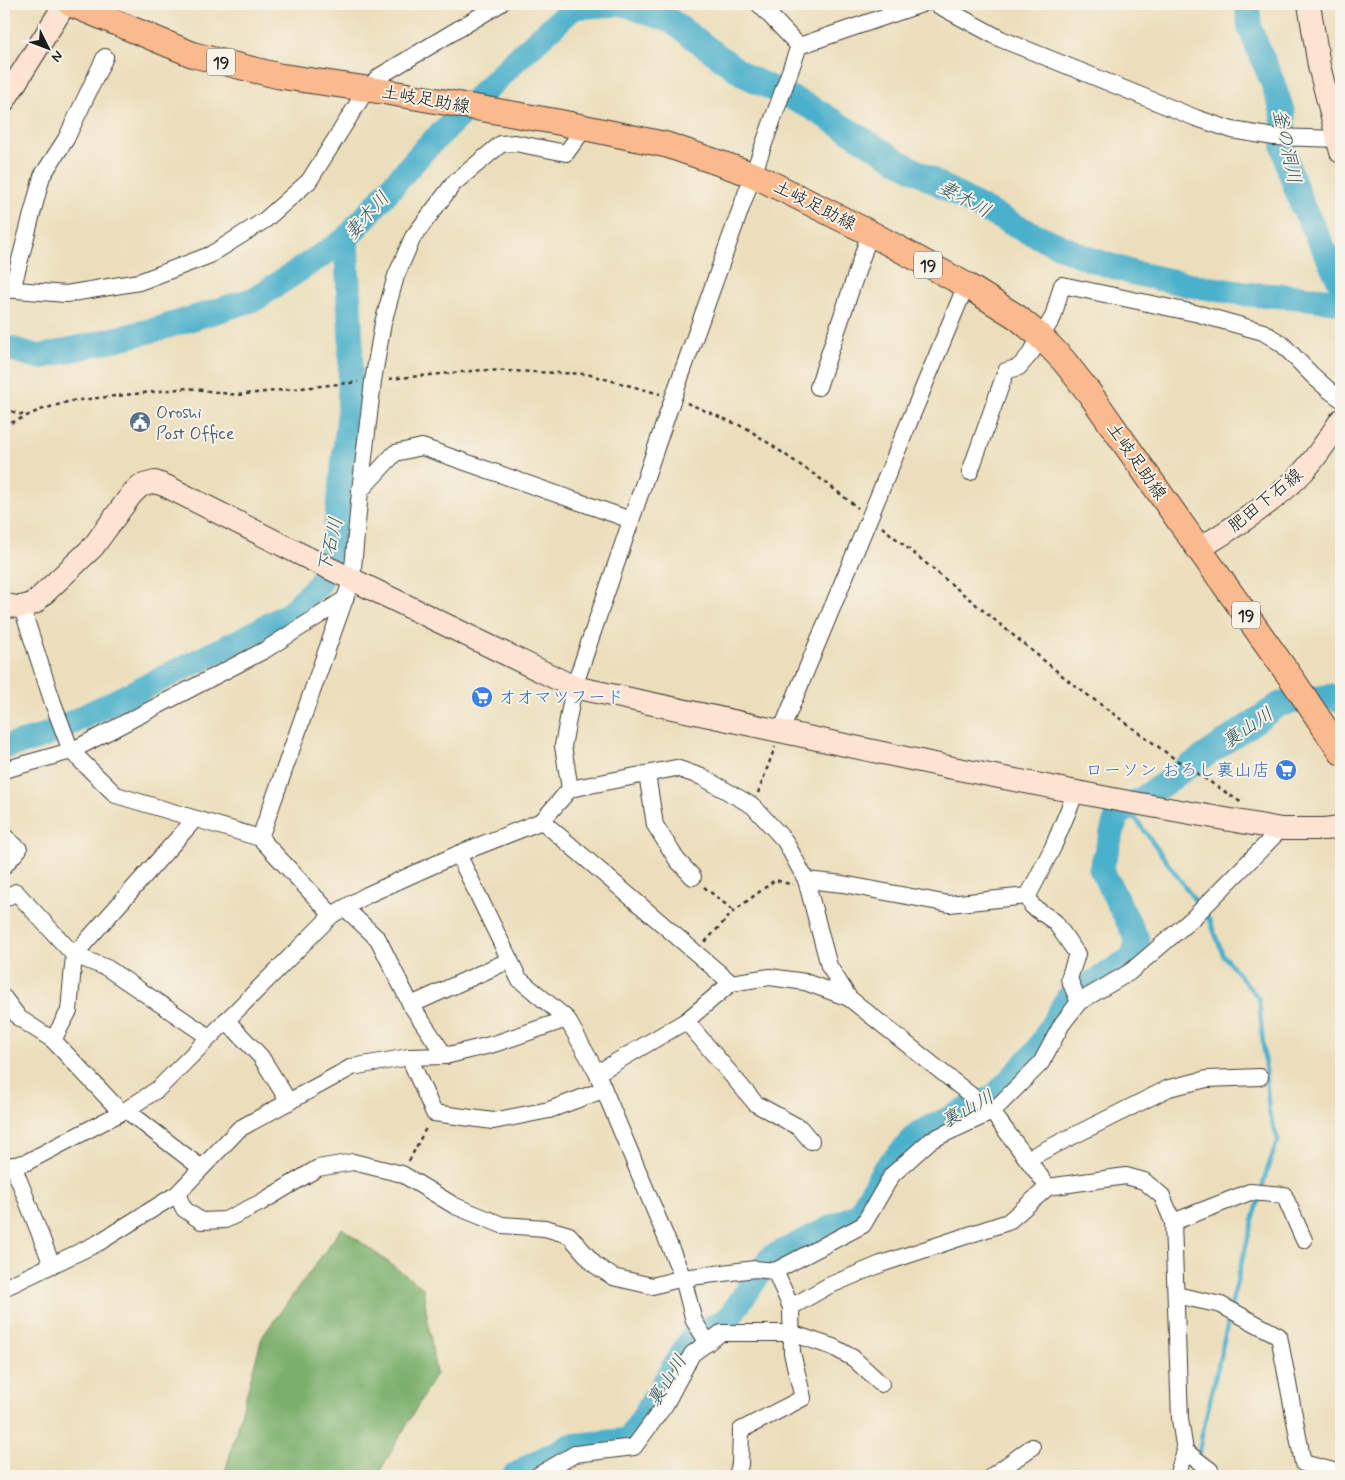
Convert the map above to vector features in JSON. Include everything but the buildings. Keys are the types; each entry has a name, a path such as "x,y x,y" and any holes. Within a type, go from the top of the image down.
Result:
{"main road":[{"name":"土岐足助線","path":"71,4 194,55 279,76 374,90 558,122 667,145 757,167 870,233 966,285 1017,317 1041,337 1064,361 1090,394 1318,716 1341,752"}],"street":[{"path":"4,101 65,4"},
{"path":"105,57 66,139 42,176 8,289 66,294 139,282 210,255 265,220 309,181 374,90 380,76 500,4"},
{"path":"759,4 799,46"},
{"path":"799,46 922,4"},
{"path":"936,4 1001,39 1196,118 1232,130 1274,137 1340,143 1319,66 1309,4"},
{"path":"570,789 563,746 574,687 799,46"},
{"path":"260,838 348,589 373,381 383,323 396,276 413,237 454,183 500,144 515,143 566,153 584,129"},
{"path":"818,387 870,233"},
{"path":"781,732 966,285"},
{"path":"970,472 1006,371 1019,367 1031,353 1053,317 1062,285 1199,314 1263,332 1282,344 1312,375 1341,399"},
{"name":"肥田下石線","path":"1199,550 1249,518 1276,496 1302,472 1325,444 1341,420"},
{"path":"360,491 395,453 422,447 632,520"},
{"path":"445,1056 412,1006 378,939 339,912 260,838 116,795 71,751 54,704 13,606 34,603 93,547 130,495 140,486 155,482 166,486 306,557 348,589 574,687 953,768 1155,807 1281,829 1341,827"},
{"path":"4,770 71,751 264,650 348,589"},
{"path":"52,1265 8,1166 28,1162 124,1111 158,1089 226,1020 339,912 367,895 458,854 542,821 570,789 676,768 702,777 753,806 785,841 806,880 829,966 849,998"},
{"path":"647,774 655,824 677,860 693,877"},
{"path":"1076,792 1028,896 1032,906 1055,922 1077,954 1069,979 1079,1002"},
{"path":"53,1040 69,1011 74,955 195,819"},
{"path":"542,821 731,983"},
{"path":"177,1194 184,1209 200,1221 224,1220 260,1203 318,1168 353,1162 402,1174 455,1206 502,1225 545,1228 570,1235 595,1265 613,1277 652,1286 683,1278 755,1269 775,1271 863,1225 892,1175 931,1140 992,1112 1041,1063 1062,1024 1079,1002 1130,972 1193,918 1281,829"},
{"path":"4,836 19,849 4,866"},
{"path":"458,854 519,979 567,1018 597,1073 602,1090 683,1278 694,1321 708,1343"},
{"path":"806,880 843,884 949,904 1028,896"},
{"path":"4,899 16,892 74,955 107,968 209,1037"},
{"path":"412,1006 510,960"},
{"path":"597,1073 686,1021 731,983 770,977 805,982 849,998 992,1112 1048,1187"},
{"path":"4,998 19,1018 53,1040 124,1111 200,1167"},
{"path":"4,1288 98,1243 177,1194 200,1167 240,1128 352,1067 409,1057 445,1056 494,1044 567,1018"},
{"path":"226,1020 260,1057 289,1102"},
{"path":"686,1021 756,1104 800,1128 811,1141"},
{"path":"409,1057 434,1113 493,1121 549,1110 602,1090"},
{"path":"1027,1159 1169,1088 1207,1079 1260,1077"},
{"path":"791,1307 828,1286 881,1264 1008,1222 1048,1187 1126,1176 1144,1181 1162,1196 1173,1222 1180,1419 1185,1451 1177,1476"},
{"path":"1173,1222 1250,1192 1284,1195 1304,1240"},
{"path":"737,1476 740,1464 741,1430 803,1398 792,1353 791,1307 775,1271"},
{"path":"1176,1295 1221,1304 1279,1336 1303,1464 1341,1473"},
{"path":"537,1476 575,1454 634,1447 665,1405 692,1354 721,1333 791,1333 833,1347 853,1358 880,1384"},
{"path":"992,1476 1032,1448"},
{"path":"1185,1451 1210,1470 1209,1476"}],"path":[{"path":"4,426 40,410 71,401 188,388 237,394 482,370 587,374 674,398 748,429 825,482 1070,682 1175,759 1243,804"},
{"path":"4,408 26,416"},
{"path":"753,806 781,732"},
{"path":"693,877 734,911"},
{"path":"703,944 734,911 775,880 791,885 806,880"},
{"path":"402,1174 434,1113"}],"green space":[{"path":"342,1228 423,1288 436,1374 377,1476 224,1476 262,1337"}],"waterway":[{"name":"妻木川","path":"4,347 40,357 158,329 255,299 346,239 424,150 517,59 574,7 621,4"},
{"name":"妻木川","path":"624,4 671,21 744,75 812,108 895,159 976,205 1020,228 1084,257 1133,273 1196,286 1246,294 1300,297 1341,302"},
{"name":"釜の洞川","path":"1247,4 1250,29 1283,113 1284,148 1288,166 1302,205 1341,284"},
{"name":"下石川","path":"4,747 42,737 241,640 289,614 320,583 334,544 349,415 351,342 346,239"},
{"name":"裏山川","path":"514,1476 531,1465 570,1446 629,1440 693,1336 728,1319 770,1258 859,1214 883,1171 919,1133 994,1097 1036,1052 1068,998 1132,958 1138,941 1101,869 1117,816 1280,704 1331,696 1341,701"},
{"path":"1130,811 1199,906"},
{"path":"1204,912 1210,921 1223,955 1259,999 1269,1112 1278,1140 1267,1170 1231,1306"},
{"path":"1198,1458 1230,1314"},
{"path":"1196,1476 1197,1465"}],"place":[{"name":"Oroshi Post Office","path":"140,422"},
{"name":"オオマツフード","path":"482,697"},
{"name":"ローソン おろし裏山店","path":"1286,770"}]}
